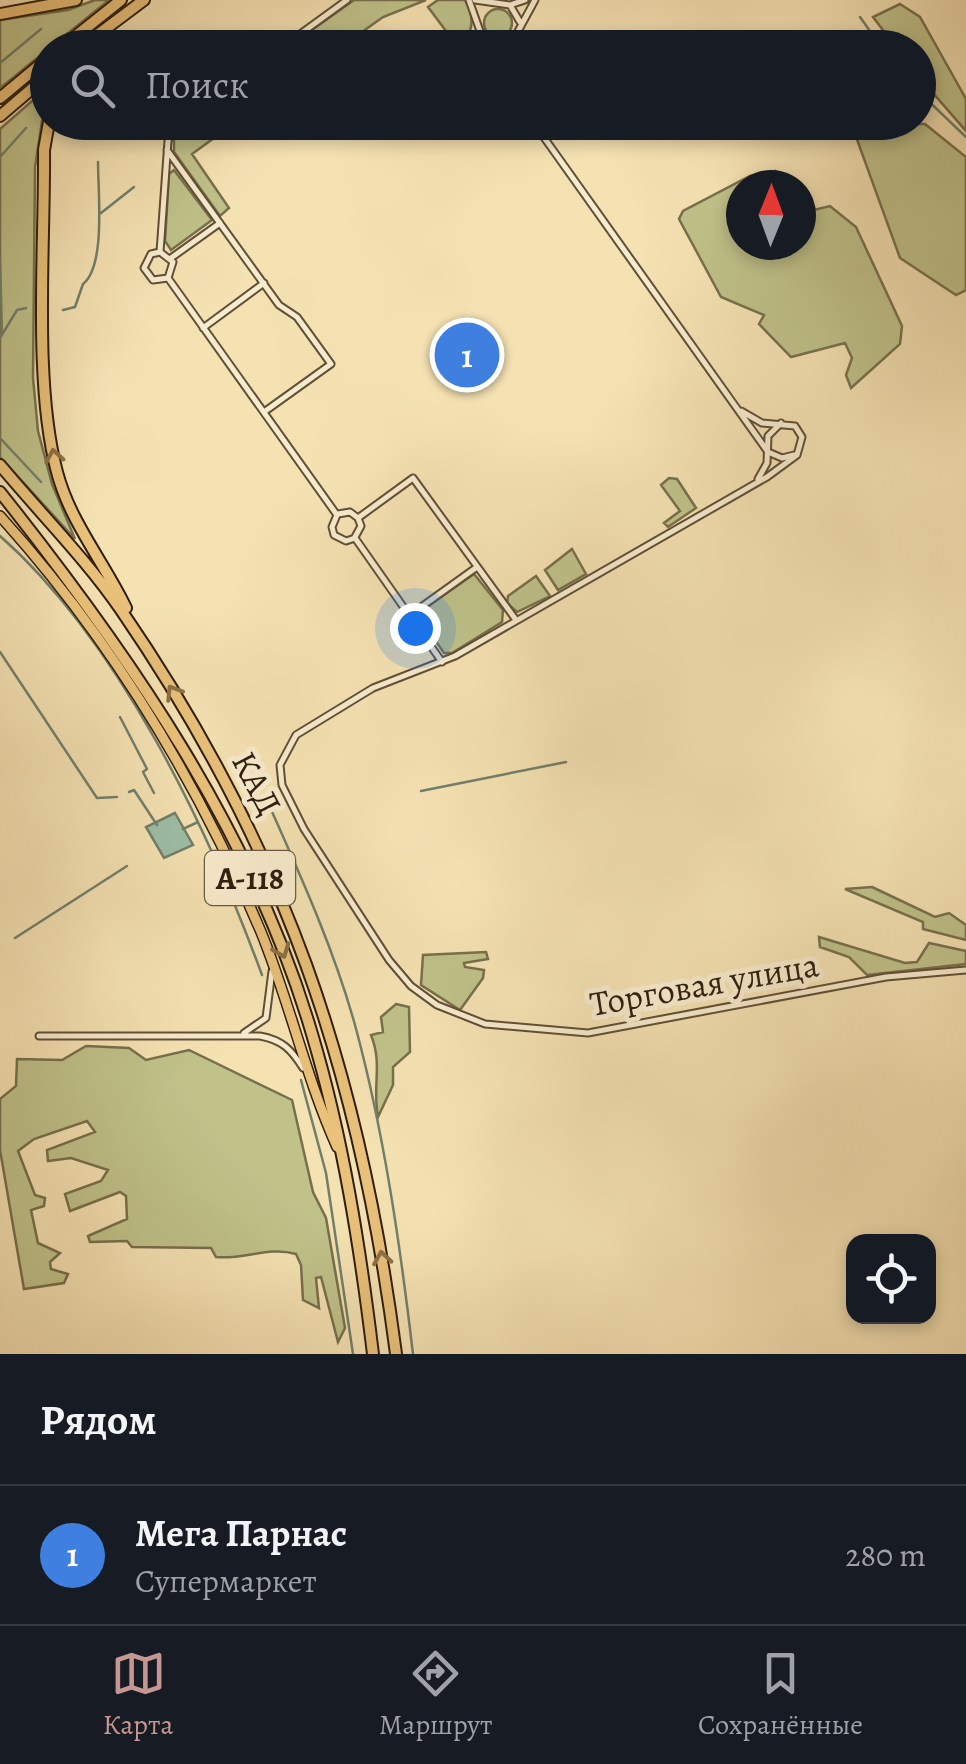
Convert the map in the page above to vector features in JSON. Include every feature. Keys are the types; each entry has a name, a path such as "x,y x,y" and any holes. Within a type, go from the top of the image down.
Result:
{"highway":[{"path":"0,14 76,0"},
{"path":"83,30 121,0"},
{"path":"103,30 144,0"},
{"path":"108,30 118,18"},
{"path":"0,98 30,73"},
{"path":"0,116 30,90"},
{"path":"45,140 46,405 57,472 71,510 138,636"},
{"name":"КАД","path":"0,465 119,606 208,748 299,934 331,1028 368,1170 396,1354"},
{"name":"КАД","path":"0,492 101,621 175,735 232,838 280,944 312,1033 342,1160 374,1354"}],"main road":[{"path":"0,519 24,542 83,615 164,735 214,828 272,964 342,1160"}],"street":[{"path":"306,30 347,0"},
{"path":"480,30 472,0 510,5 525,0"},
{"path":"518,30 535,0"},
{"path":"478,21 489,4"},
{"path":"510,5 520,22"},
{"path":"160,252 170,140"},
{"path":"546,140 768,452 782,458 797,455"},
{"path":"167,150 264,284 331,364 264,412"},
{"path":"171,258 220,223"},
{"path":"160,252 171,258 174,266 168,278 158,281 146,272 147,258 160,252"},
{"path":"168,278 337,515"},
{"path":"203,328 264,284"},
{"path":"354,538 442,662 797,455 802,444 800,431 781,423 762,423 741,411"},
{"path":"752,484 766,469 768,436 781,423"},
{"path":"358,518 413,478 516,620"},
{"path":"346,512 358,518 361,526 354,538 342,540 334,535 332,526 337,515 346,512"},
{"path":"410,615 476,567"},
{"name":"Торговая улица","path":"442,662 374,688 296,735 284,753 280,775 304,829 388,960 424,995 475,1021 510,1029 546,1026 588,1033 886,977 966,970"},
{"path":"241,1034 266,1018 271,1004 272,964"},
{"path":"40,1036 241,1034 277,1040 291,1049 310,1079"}],"shaded area":[{"path":"95,0 109,0 72,30 30,30 30,64 0,88 0,20 68,10"},
{"path":"354,0 426,0 383,17 365,30 312,30"},
{"path":"438,0 465,0 470,30 445,30 428,7"},
{"path":"900,4 920,17 927,30 883,30 873,17"},
{"path":"493,10 503,10 511,18 510,30 485,28 485,18"},
{"path":"936,46 966,99 966,131 936,97"},
{"path":"30,103 30,140 39,140 35,167 33,378 38,431 52,484 75,539 0,457 0,129"},
{"path":"936,133 966,157 966,290 956,295 900,258 857,140 936,140"},
{"path":"174,140 211,140 192,154 229,208 220,216 174,152"},
{"path":"174,170 212,220 171,250 165,241 169,174"},
{"path":"726,189 726,260 816,260 816,209 830,206 856,227 902,326 900,344 851,388 846,375 852,358 845,343 791,357 759,324 764,315 721,297 679,219 683,211"},
{"path":"669,478 677,479 696,508 668,527 664,523 680,511 661,485"},
{"path":"572,549 586,574 558,590 545,570"},
{"path":"474,574 503,610 502,622 452,653 444,653 417,614"},
{"path":"536,576 550,596 517,612 507,603 508,596"},
{"path":"175,813 193,845 164,858 146,827"},
{"path":"872,887 935,917 949,913 966,925 966,940 923,929 923,922 845,889"},
{"path":"819,937 905,963 917,962 929,943 966,951 966,964 867,975 849,957 820,947"},
{"path":"486,952 488,959 464,963 465,967 484,970 483,978 460,1010 421,985 423,955"},
{"path":"396,1004 409,1007 410,1052 393,1067 393,1085 378,1117 376,1056 371,1035 383,1032 381,1017"},
{"path":"86,1046 129,1048 146,1060 189,1050 292,1100 313,1192 326,1218 345,1328 338,1342 321,1277 316,1278 319,1308 303,1300 301,1265 296,1254 216,1257 211,1248 90,1242 88,1236 127,1219 126,1196 120,1192 70,1211 65,1194 101,1181 108,1170 71,1158 48,1161 47,1150 95,1132 87,1121 34,1139 18,1151 35,1195 45,1198 44,1206 31,1210 38,1243 60,1253 50,1262 51,1269 68,1274 64,1283 24,1289 0,1150 0,1099 16,1086 17,1059 62,1060"}],"waterway":[{"path":"860,17 869,30"},
{"path":"0,63 30,38"},
{"path":"936,108 966,137"},
{"path":"0,157 26,128"},
{"path":"63,310 75,307 95,262 98,162"},
{"path":"101,213 134,187"},
{"path":"0,259 2,334"},
{"path":"0,338 17,310 26,308"},
{"path":"0,438 41,482"},
{"path":"0,536 84,628 121,682 187,799 262,975"},
{"path":"0,652 97,798 117,797"},
{"path":"120,717 147,769 143,772 154,793"},
{"path":"421,791 566,762"},
{"path":"129,792 134,790 157,825"},
{"path":"269,805 327,941 355,1025 390,1188 413,1354"},
{"path":"183,829 198,822"},
{"path":"15,938 127,866"},
{"path":"301,1080 326,1173 353,1354"}],"place":[{"name":"Мега Парнас","path":"467,355"}]}
